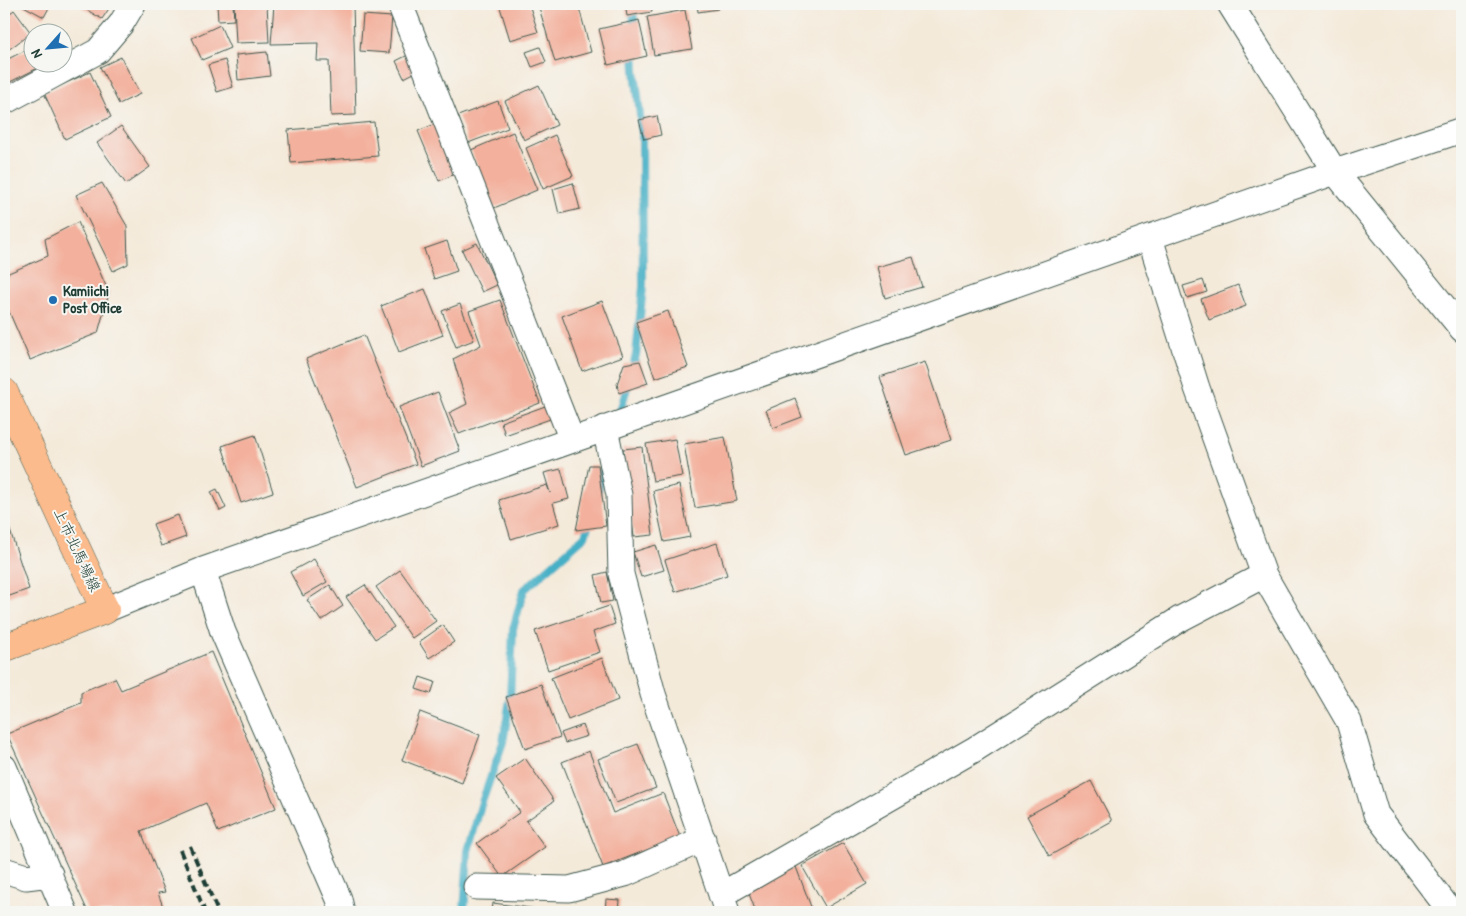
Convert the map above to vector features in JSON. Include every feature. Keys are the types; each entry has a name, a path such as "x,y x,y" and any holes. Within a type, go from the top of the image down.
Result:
{"main road":[{"name":"上市北馬場線","path":"4,392 105,610 4,648"}],"street":[{"path":"4,102 98,51 120,24 133,4"},
{"path":"400,4 572,440"},
{"path":"1230,4 1335,172 1462,329"},
{"path":"105,610 203,570 1150,238 1462,126"},
{"path":"1150,238 1196,388 1264,574 1349,722 1376,814 1451,912"},
{"path":"605,428 619,495 621,574 653,694 724,904 975,749 1180,619 1264,574"},
{"path":"203,570 223,632 339,899 342,912"},
{"path":"4,767 65,912"},
{"path":"476,887 569,889 625,874 703,839"},
{"path":"4,870 26,877 50,874"}],"building":[{"path":"20,4 51,4 44,17"},
{"path":"77,4 112,4 102,19"},
{"path":"217,4 233,4 234,20 218,21"},
{"path":"234,4 267,4 269,42 236,43"},
{"path":"274,4 353,4 356,115 331,116 329,61 317,61 318,43 271,44"},
{"path":"499,4 529,4 538,32 510,40"},
{"path":"538,4 578,4 591,52 555,62"},
{"path":"625,4 650,4 652,12 627,16"},
{"path":"697,4 717,4 718,9 698,12"},
{"path":"14,10 23,22 22,40 4,53 4,18"},
{"path":"685,10 692,49 654,55 647,17"},
{"path":"363,15 392,17 389,53 360,51"},
{"path":"639,20 647,56 608,65 599,29"},
{"path":"220,25 230,48 202,60 192,38"},
{"path":"540,47 546,62 532,67 526,52"},
{"path":"22,52 22,72 30,72 8,83 4,74 4,61"},
{"path":"267,52 270,76 238,80 236,55"},
{"path":"408,55 416,72 404,78 396,61"},
{"path":"121,57 140,94 119,104 100,67"},
{"path":"225,60 233,87 217,92 208,65"},
{"path":"90,72 111,117 65,139 44,93"},
{"path":"539,85 557,125 524,140 505,101"},
{"path":"498,101 508,128 468,143 458,116"},
{"path":"657,116 661,135 644,139 639,120"},
{"path":"374,122 378,156 291,163 288,130"},
{"path":"435,124 457,173 439,181 418,131"},
{"path":"121,126 150,167 126,184 97,143"},
{"path":"513,132 537,190 494,208 471,150"},
{"path":"555,135 573,176 543,189 526,148"},
{"path":"102,183 127,226 128,264 113,271 76,195"},
{"path":"573,183 580,209 559,214 553,189"},
{"path":"78,222 109,293 98,333 30,360 4,300 4,275 48,256 45,239"},
{"path":"447,241 457,271 434,279 424,249"},
{"path":"477,243 497,285 482,292 462,250"},
{"path":"913,257 922,287 885,298 877,267"},
{"path":"1203,280 1207,292 1187,298 1183,286"},
{"path":"1238,285 1246,306 1209,320 1201,299"},
{"path":"425,289 443,335 399,352 381,306"},
{"path":"500,300 540,403 459,434 449,413 467,404 453,359 481,345 469,311"},
{"path":"602,301 623,356 582,371 562,316"},
{"path":"460,304 474,340 456,347 442,311"},
{"path":"668,311 688,367 655,378 636,322"},
{"path":"364,335 416,464 357,487 306,359"},
{"path":"640,361 648,383 619,393 617,384 624,364"},
{"path":"925,362 951,440 906,455 880,377"},
{"path":"438,392 460,451 421,466 399,407"},
{"path":"795,398 802,417 773,428 766,410"},
{"path":"548,405 553,418 505,435 501,422"},
{"path":"255,435 273,492 241,503 222,446"},
{"path":"725,437 737,501 695,508 684,444"},
{"path":"675,439 682,476 653,481 646,444"},
{"path":"642,447 653,535 634,537 623,449"},
{"path":"589,465 598,465 606,526 576,530"},
{"path":"561,469 569,499 553,503 559,524 511,539 499,500 547,485 550,493 544,473"},
{"path":"679,485 690,537 664,542 653,491"},
{"path":"217,489 226,508 220,511 211,492"},
{"path":"178,515 186,537 161,546 153,524"},
{"path":"6,518 29,589 4,598 4,519"},
{"path":"717,543 727,575 675,592 665,560"},
{"path":"656,545 664,570 641,577 633,552"},
{"path":"314,559 327,582 303,596 290,572"},
{"path":"400,570 436,621 412,638 376,587"},
{"path":"607,572 613,601 601,603 595,575"},
{"path":"330,585 343,606 321,621 307,600"},
{"path":"365,585 394,627 375,639 346,597"},
{"path":"609,606 615,624 593,632 600,652 548,670 535,631"},
{"path":"443,625 454,642 429,658 419,642"},
{"path":"211,652 276,808 218,832 206,803 141,831 165,892 158,893 165,912 88,912 7,734 81,703 81,692 115,678 121,690"},
{"path":"602,658 618,700 568,720 551,678"},
{"path":"420,677 435,682 431,694 416,689"},
{"path":"541,684 560,737 525,749 506,697"},
{"path":"420,712 480,735 462,783 402,760"},
{"path":"583,725 587,736 565,743 561,733"},
{"path":"638,744 656,788 616,803 598,759"},
{"path":"589,751 613,813 663,793 680,837 603,867 562,762"},
{"path":"525,758 554,801 526,821 545,847 502,877 477,843 520,812 496,778"},
{"path":"1091,781 1112,821 1049,856 1027,816"},
{"path":"843,843 867,884 826,908 802,866"},
{"path":"796,867 813,912 756,912 746,886"},
{"path":"606,899 620,900 619,912 605,912"},
{"path":"493,903 545,910 544,912 492,912"}],"waterway":[{"path":"633,4 634,29"},
{"path":"632,370 636,355 643,287 642,133 634,51"},
{"path":"618,418 629,381"},
{"path":"598,491 605,466"},
{"path":"464,912 468,851 481,805 503,742 510,700 513,629 524,590 585,536 590,519"}],"railway":[{"path":"190,846 218,912"},
{"path":"180,850 205,912"}],"place":[{"name":"Kamiichi Post Office","path":"53,300"}]}
